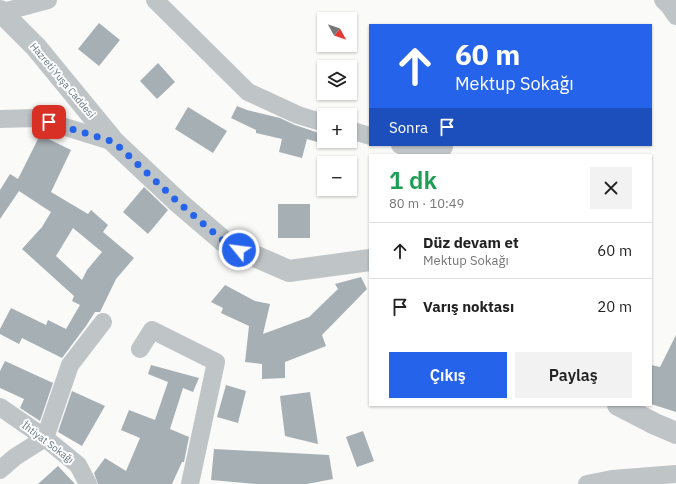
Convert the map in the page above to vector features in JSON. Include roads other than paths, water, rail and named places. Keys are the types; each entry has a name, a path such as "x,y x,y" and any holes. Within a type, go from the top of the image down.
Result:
{"street":[{"path":"1,12 48,0"},
{"path":"155,0 248,92 298,115 317,121"},
{"path":"663,0 670,6 676,16"},
{"name":"Hazreti Yuşa Caddesi","path":"1,12 36,47 114,142 179,203 227,244 289,271 369,260"},
{"path":"0,119 36,118 114,142"},
{"path":"357,132 369,136"},
{"path":"403,146 412,149 444,147"},
{"path":"0,470 15,457 45,438 70,365 103,322"},
{"path":"140,348 152,330 216,362 190,484"},
{"path":"620,406 655,424 676,432"},
{"name":"İhtiyat Sokağı","path":"0,407 45,438 78,465 88,484"},
{"path":"587,484 676,474"}]}
